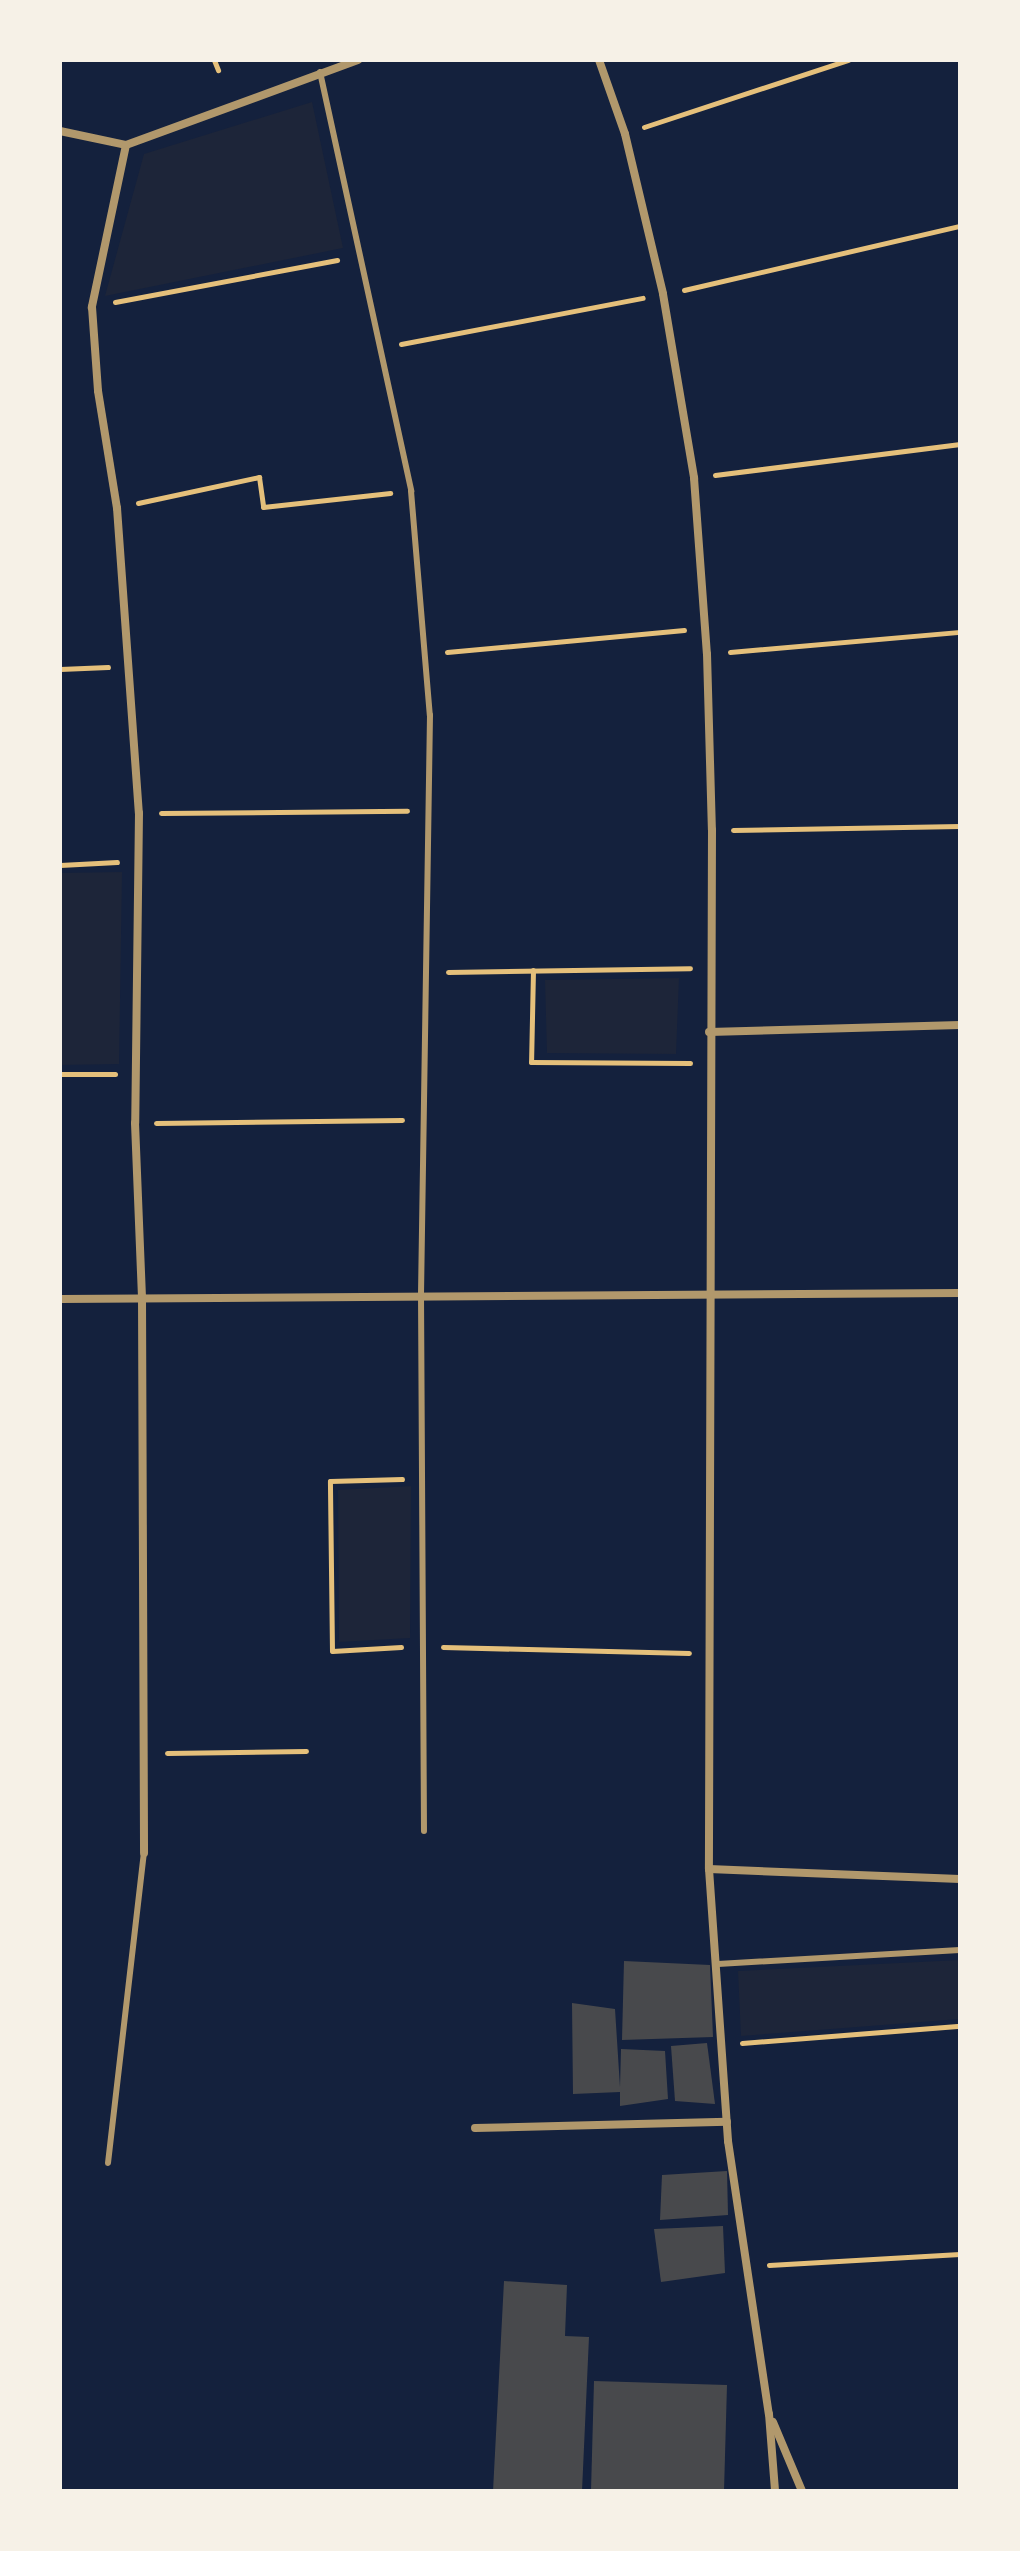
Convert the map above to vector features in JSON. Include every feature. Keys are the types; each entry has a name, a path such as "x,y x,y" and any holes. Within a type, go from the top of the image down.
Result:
{"street":[{"path":"60,131 126,145 358,60"},
{"path":"599,60 625,134 663,294 694,478 707,654 712,830 706,1654 709,1869 727,2122 745,2267 769,2414 775,2491"},
{"path":"126,145 92,307 98,391 117,508 139,813 135,1123 142,1297 144,1853"},
{"path":"709,1032 960,1025"},
{"path":"60,1299 421,1294 960,1293"},
{"path":"709,1869 960,1879"},
{"path":"475,2128 727,2122"},
{"path":"769,2414 802,2491"}],"lane":[{"path":"320,72 411,491 430,715 421,1294 424,1831"},
{"path":"108,2163 144,1853"},
{"path":"718,1964 960,1950"}],"path":[{"path":"214,60 218,70"},
{"path":"625,134 848,60"},
{"path":"379,349 663,294 960,226"},
{"path":"92,307 358,256"},
{"path":"694,478 960,444"},
{"path":"117,508 259,477 263,507 411,491"},
{"path":"424,654 705,628"},
{"path":"707,654 960,632"},
{"path":"60,669 129,666"},
{"path":"139,813 428,811"},
{"path":"712,830 960,826"},
{"path":"60,865 138,861"},
{"path":"426,972 711,967"},
{"path":"533,970 531,1062 709,1064"},
{"path":"60,1074 136,1074"},
{"path":"135,1123 423,1120"},
{"path":"422,1478 330,1481 332,1651 423,1646 706,1654"},
{"path":"146,1753 306,1751"},
{"path":"722,2044 960,2026"},
{"path":"745,2267 960,2254"}],"shaded area":[{"path":"312,102 343,248 105,296 144,154"},
{"path":"122,872 119,1064 60,1065 60,873"},
{"path":"679,978 676,1054 547,1053 545,980"},
{"path":"411,1486 410,1638 339,1642 338,1490"},
{"path":"960,1960 960,2019 741,2036 738,1971"}],"building":[{"path":"624,1961 710,1965 713,2037 622,2040"},
{"path":"572,2003 615,2009 620,2087 621,2049 665,2051 668,2099 620,2106 620,2092 573,2094"},
{"path":"707,2043 715,2104 675,2101 671,2046"},
{"path":"727,2171 728,2215 660,2220 662,2175"},
{"path":"723,2226 725,2273 661,2282 654,2229"},
{"path":"504,2281 567,2285 565,2336 589,2337 582,2491 493,2491"},
{"path":"594,2381 727,2385 724,2491 591,2491"}]}
